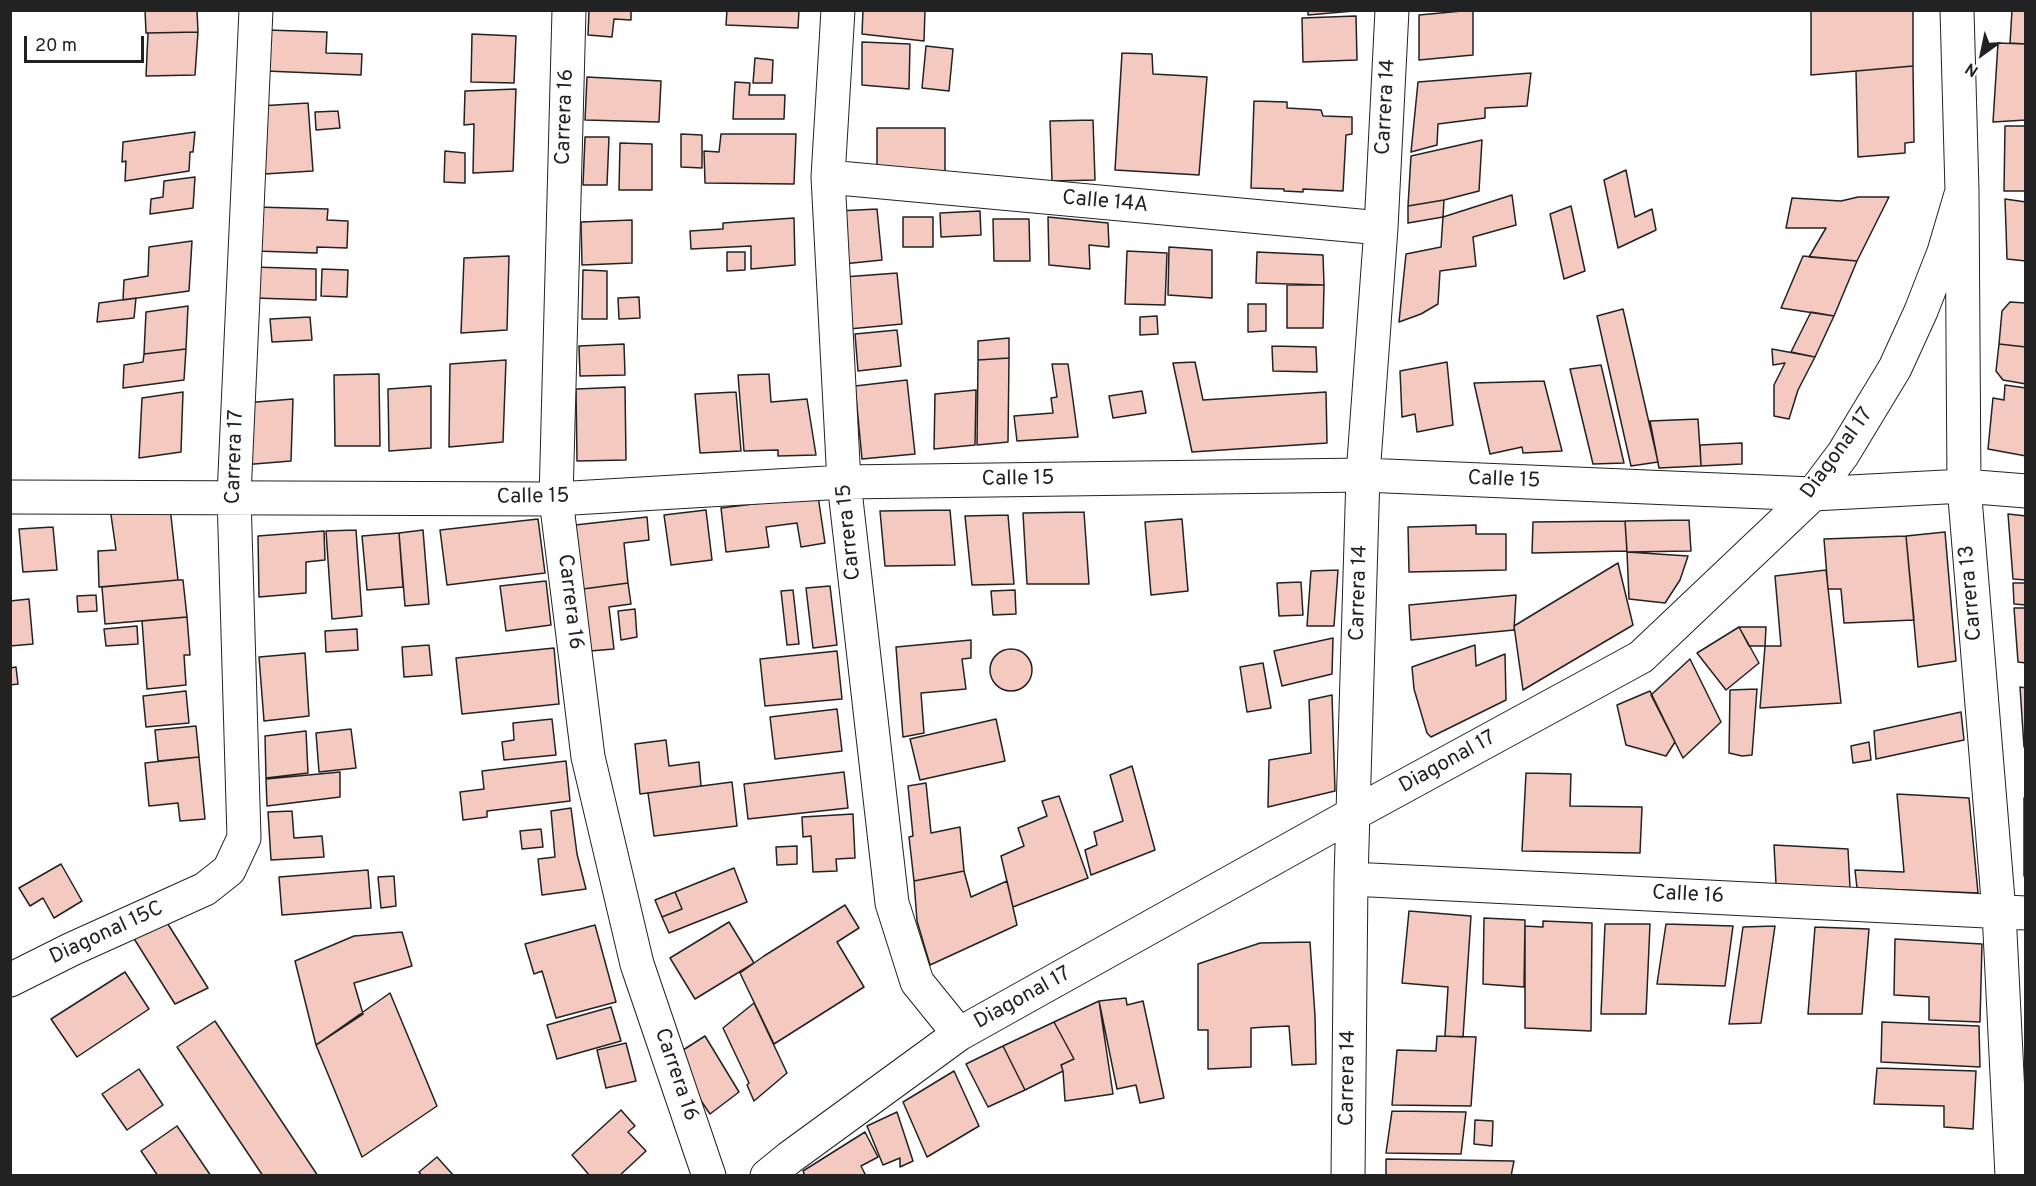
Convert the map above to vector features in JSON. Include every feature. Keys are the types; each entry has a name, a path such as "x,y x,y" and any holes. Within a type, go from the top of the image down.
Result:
{"street":[{"name":"Carrera 17","path":"205,889 229,870 244,838 234,496 256,10"},
{"name":"Carrera 16","path":"569,10 556,499 588,758 637,964 709,1176"},
{"name":"Carrera 15","path":"838,10 828,177 844,482 892,903 917,982 959,1034"},
{"name":"Carrera 14","path":"1348,1176 1351,879 1363,475 1381,228 1392,10"},
{"name":"Carrera 13","path":"1957,10 1962,191 1964,486 2012,912 2012,1176"},
{"name":"Calle 14A","path":"828,177 1381,228"},
{"name":"Diagonal 17","path":"781,1170 959,1034 1353,814 1641,657 1813,494 1843,454 1894,368 1922,311 1962,191"},
{"name":"Calle 15","path":"10,497 234,496 556,499 844,482 1363,475 1813,494 1964,486 2025,491"},
{"name":"Calle 16","path":"1351,879 2012,912"},
{"name":"Diagonal 15C","path":"10,980 72,949 205,889"}],"building":[{"path":"145,10 197,10 198,32 146,33"},
{"path":"589,10 631,10 631,20 614,19 612,37 588,35"},
{"path":"727,10 799,10 798,28 726,25"},
{"path":"863,10 925,10 924,41 862,34"},
{"path":"1308,10 1365,10 1308,15"},
{"path":"1473,10 1473,55 1419,60 1419,15"},
{"path":"1811,10 1913,10 1913,66 1811,75"},
{"path":"2012,10 2026,10 2026,44 2010,43"},
{"path":"1356,16 1357,60 1303,62 1302,18"},
{"path":"267,30 327,32 326,53 362,54 361,75 266,71"},
{"path":"198,32 195,75 146,76 148,33"},
{"path":"472,34 516,36 514,83 471,82"},
{"path":"862,42 910,44 909,89 862,85"},
{"path":"1998,43 2026,44 2026,120 1993,122"},
{"path":"926,46 953,49 949,91 922,88"},
{"path":"1122,53 1152,54 1153,74 1207,77 1199,175 1115,170"},
{"path":"755,58 773,60 772,83 753,83"},
{"path":"1913,66 1914,142 1905,143 1905,153 1858,157 1856,71"},
{"path":"1531,73 1527,106 1485,108 1485,118 1438,124 1437,145 1411,152 1418,82"},
{"path":"587,77 661,81 659,122 585,120"},
{"path":"735,82 750,83 749,95 785,95 784,119 733,119"},
{"path":"516,89 513,171 473,173 474,124 464,125 465,91"},
{"path":"1254,101 1287,102 1287,108 1321,110 1323,116 1352,117 1352,134 1346,135 1343,191 1303,189 1303,192 1251,188"},
{"path":"308,103 313,171 264,174 259,106"},
{"path":"338,111 340,128 316,130 315,112"},
{"path":"1093,120 1095,180 1052,181 1050,121"},
{"path":"2005,126 2026,126 2026,191 2004,191"},
{"path":"877,128 945,128 945,177 877,177"},
{"path":"195,132 193,152 190,152 189,171 125,181 126,161 122,162 123,142"},
{"path":"681,134 702,135 702,168 681,167"},
{"path":"721,134 796,134 794,184 705,183 704,151 719,152"},
{"path":"585,137 609,137 607,185 583,185"},
{"path":"1482,140 1479,191 1408,206 1411,156"},
{"path":"620,143 652,144 652,190 619,190"},
{"path":"445,151 465,153 465,183 444,182"},
{"path":"1626,170 1635,217 1652,209 1656,230 1618,248 1604,180"},
{"path":"195,177 193,208 150,214 151,199 163,197 164,181"},
{"path":"1512,195 1516,225 1473,237 1476,266 1440,271 1438,304 1421,314 1399,322 1406,254 1441,247 1443,217"},
{"path":"1858,197 1889,197 1857,261 1809,257 1826,228 1786,228 1792,198 1841,201"},
{"path":"2005,199 2026,202 2026,261 2007,259"},
{"path":"1444,200 1443,217 1408,223 1408,206"},
{"path":"1571,206 1585,271 1564,279 1550,214"},
{"path":"256,207 328,209 327,220 348,221 347,248 317,247 317,253 255,251"},
{"path":"877,209 882,260 843,264 838,211"},
{"path":"980,211 981,235 941,237 940,213"},
{"path":"903,217 933,217 933,247 903,247"},
{"path":"1048,217 1108,223 1109,247 1089,245 1090,269 1049,265"},
{"path":"794,218 795,265 751,269 751,246 691,249 690,231 723,229 723,223"},
{"path":"993,219 1029,219 1030,261 994,261"},
{"path":"632,220 632,263 582,265 581,222"},
{"path":"192,241 189,291 123,300 124,280 148,276 149,247"},
{"path":"1169,247 1212,250 1212,298 1168,295"},
{"path":"1127,251 1167,253 1165,305 1125,304"},
{"path":"727,252 745,252 745,270 727,271"},
{"path":"1257,252 1323,255 1324,285 1256,283"},
{"path":"509,256 507,330 461,333 464,258"},
{"path":"1803,256 1857,261 1834,316 1781,308"},
{"path":"254,267 316,269 316,300 254,298"},
{"path":"322,269 348,270 347,297 321,296"},
{"path":"583,270 607,271 607,319 582,319"},
{"path":"897,273 902,324 849,329 844,277"},
{"path":"1287,285 1324,285 1323,328 1287,328"},
{"path":"639,297 640,318 619,319 618,298"},
{"path":"136,298 134,318 97,322 99,303"},
{"path":"2010,302 2026,303 2026,347 1999,344 2002,311"},
{"path":"1248,304 1266,304 1266,331 1248,332"},
{"path":"188,306 186,349 144,354 146,312"},
{"path":"1623,309 1658,462 1631,466 1597,316"},
{"path":"1811,312 1834,316 1815,357 1791,352"},
{"path":"1157,316 1158,334 1140,335 1140,317"},
{"path":"310,317 312,340 272,342 270,319"},
{"path":"897,330 901,366 858,371 855,334"},
{"path":"1009,338 1009,358 978,360 978,341"},
{"path":"624,344 625,375 580,376 579,346"},
{"path":"1999,344 2026,347 2026,384 2003,380 1996,371"},
{"path":"1272,346 1316,347 1317,372 1273,371"},
{"path":"186,349 184,380 123,388 124,365 143,362 144,354"},
{"path":"1772,349 1815,357 1798,390 1789,419 1774,416 1774,385 1785,363 1773,365"},
{"path":"1009,358 1008,442 977,445 978,360"},
{"path":"506,360 503,442 449,447 450,364"},
{"path":"1195,362 1203,400 1326,392 1327,443 1192,452 1173,363"},
{"path":"1447,362 1453,425 1417,432 1415,414 1402,417 1400,371"},
{"path":"1052,364 1068,364 1078,437 1017,441 1014,416 1053,413 1051,398 1057,397"},
{"path":"1601,365 1624,463 1593,464 1570,369"},
{"path":"379,374 380,446 335,446 334,375"},
{"path":"769,374 771,402 807,399 816,455 778,456 778,450 744,451 738,375"},
{"path":"907,380 915,454 862,459 855,386"},
{"path":"1544,381 1562,451 1523,453 1522,447 1490,454 1474,383"},
{"path":"2005,385 2026,388 2026,456 1988,449 1993,398 2004,400"},
{"path":"431,386 431,448 389,451 388,389"},
{"path":"625,387 626,460 577,461 576,389"},
{"path":"976,390 975,445 934,449 935,394"},
{"path":"1142,391 1146,413 1113,418 1109,396"},
{"path":"183,392 181,452 139,458 142,398"},
{"path":"736,392 741,451 700,453 695,394"},
{"path":"293,399 291,461 242,465 244,403"},
{"path":"1698,419 1701,466 1659,468 1650,421"},
{"path":"1742,443 1742,464 1701,466 1700,445"},
{"path":"818,496 825,543 801,547 797,523 766,527 769,547 726,552 721,508"},
{"path":"170,507 178,580 99,587 98,551 116,550 110,508"},
{"path":"706,510 712,560 671,565 664,515"},
{"path":"950,510 955,565 885,566 880,511"},
{"path":"1084,512 1089,584 1027,584 1023,513"},
{"path":"2008,514 2026,516 2026,580 2013,579"},
{"path":"1008,515 1014,584 972,585 965,516"},
{"path":"647,517 649,540 624,543 628,583 583,589 575,525"},
{"path":"538,519 545,573 447,585 440,530"},
{"path":"1182,519 1188,591 1151,595 1145,522"},
{"path":"1689,520 1691,551 1627,552 1625,521"},
{"path":"1625,521 1627,551 1532,553 1533,522"},
{"path":"1476,525 1476,534 1506,534 1506,570 1409,572 1408,527"},
{"path":"53,527 57,570 23,572 19,529"},
{"path":"356,530 362,616 332,619 326,531"},
{"path":"423,530 429,604 405,606 399,533"},
{"path":"324,531 325,560 306,562 306,593 259,597 258,536"},
{"path":"1945,532 1956,661 1918,667 1906,536"},
{"path":"399,533 403,587 367,590 362,536"},
{"path":"1906,536 1914,620 1844,623 1841,589 1828,589 1824,539"},
{"path":"1627,552 1688,556 1680,580 1665,603 1629,599"},
{"path":"1618,563 1633,625 1523,690 1514,626"},
{"path":"1338,570 1334,626 1307,626 1311,571"},
{"path":"1826,570 1841,703 1760,708 1765,646 1781,646 1775,576"},
{"path":"183,580 187,617 105,624 102,587"},
{"path":"546,581 551,625 506,631 500,586"},
{"path":"1301,582 1303,615 1279,616 1277,583"},
{"path":"628,583 631,604 609,607 614,649 590,651 583,589"},
{"path":"2013,583 2026,583 2026,605 2014,604"},
{"path":"830,586 837,645 813,648 806,588"},
{"path":"793,590 799,644 787,645 781,591"},
{"path":"1015,590 1016,614 993,615 991,591"},
{"path":"96,595 97,611 78,612 77,596"},
{"path":"1516,595 1514,630 1411,640 1409,605"},
{"path":"29,599 33,644 10,646 10,601"},
{"path":"2014,608 2026,608 2026,663 2018,662"},
{"path":"635,609 637,637 621,640 618,611"},
{"path":"187,617 190,655 184,655 186,685 147,689 142,621"},
{"path":"137,626 138,644 106,646 104,629"},
{"path":"1739,627 1766,627 1765,646 1749,646"},
{"path":"1739,627 1759,663 1726,690 1697,653"},
{"path":"357,629 358,650 326,652 325,631"},
{"path":"1333,638 1332,674 1282,686 1274,651"},
{"path":"971,640 971,658 962,659 966,689 921,693 924,733 903,737 896,647"},
{"path":"429,645 432,675 404,677 402,647"},
{"path":"1475,645 1476,666 1505,654 1506,700 1431,737 1427,733 1414,689 1412,667"},
{"path":"554,648 559,704 462,714 456,658"},
{"path":"1011,649 1026,655 1032,670 1026,685 1011,691 996,685 990,670 996,655"},
{"path":"837,651 842,699 765,706 760,659"},
{"path":"305,653 309,716 264,721 259,657"},
{"path":"1690,659 1721,722 1683,758 1651,695"},
{"path":"1263,663 1271,708 1247,712 1240,667"},
{"path":"16,667 18,684 10,685 10,668"},
{"path":"2020,687 2026,688 2026,747 2024,747"},
{"path":"1757,689 1752,755 1742,756 1729,753 1730,690"},
{"path":"186,691 189,723 146,727 143,696"},
{"path":"1650,691 1675,742 1666,756 1626,745 1617,705"},
{"path":"1332,695 1335,791 1268,807 1269,760 1311,753 1309,700"},
{"path":"837,709 842,751 775,759 770,717"},
{"path":"1961,712 1964,740 1876,759 1874,731"},
{"path":"552,719 556,755 504,760 502,742 514,740 513,723"},
{"path":"996,719 1005,761 920,780 910,739"},
{"path":"196,726 199,757 158,761 155,730"},
{"path":"351,729 356,768 319,772 316,733"},
{"path":"306,731 308,773 266,778 265,736"},
{"path":"666,740 669,766 699,762 701,786 640,794 635,744"},
{"path":"1869,742 1871,760 1853,763 1851,746"},
{"path":"199,757 205,819 180,821 178,803 149,806 145,763"},
{"path":"566,761 570,801 487,811 487,817 463,820 460,792 484,789 482,771"},
{"path":"1132,766 1155,850 1091,875 1085,850 1097,845 1094,832 1123,821 1110,775"},
{"path":"340,772 340,797 267,806 266,779"},
{"path":"844,772 848,808 748,819 744,784"},
{"path":"1526,773 1571,774 1570,806 1642,807 1640,853 1522,851"},
{"path":"732,782 737,826 654,836 648,793"},
{"path":"926,783 931,833 960,827 964,871 914,881 909,837 913,836 908,786"},
{"path":"1897,794 1969,798 1978,893 1857,888 1855,870 1904,872"},
{"path":"1059,796 1088,878 1013,907 1001,856 1024,846 1018,828 1047,816 1042,801"},
{"path":"2024,798 2026,798 2026,876 2024,876"},
{"path":"571,808 577,854 586,889 542,895 538,859 555,857 551,811"},
{"path":"292,811 294,838 322,836 324,857 271,860 268,812"},
{"path":"853,814 855,858 836,859 837,871 813,872 811,836 803,837 802,817"},
{"path":"541,829 543,847 522,849 520,831"},
{"path":"1774,845 1848,849 1850,888 1776,884"},
{"path":"797,846 797,864 777,865 776,847"},
{"path":"61,864 82,901 54,918 43,898 30,906 19,888"},
{"path":"734,868 747,902 669,933 662,917 682,909 675,892"},
{"path":"368,870 371,908 282,915 279,877"},
{"path":"964,871 971,897 1007,881 1017,925 930,965 917,921 914,881"},
{"path":"394,876 396,906 381,908 378,877"},
{"path":"675,892 682,909 662,917 655,900"},
{"path":"845,905 859,928 837,942 864,987 774,1044 740,973"},
{"path":"1409,911 1471,916 1463,1037 1445,1036 1448,987 1402,983"},
{"path":"1484,918 1525,920 1524,987 1483,984"},
{"path":"166,921 208,988 175,1004 133,937"},
{"path":"1543,921 1592,923 1591,1031 1525,1028 1525,926 1543,927"},
{"path":"729,922 754,963 695,999 670,958"},
{"path":"1605,924 1650,924 1646,1014 1601,1014"},
{"path":"1666,924 1733,926 1725,986 1657,984"},
{"path":"595,925 616,1002 556,1018 542,971 534,974 525,944"},
{"path":"1775,926 1761,1023 1729,1024 1743,927"},
{"path":"1815,927 1869,929 1862,1014 1808,1014"},
{"path":"402,932 412,966 354,983 363,1014 316,1045 295,961 354,936"},
{"path":"1895,939 1982,944 1980,1022 1929,1020 1929,997 1894,995"},
{"path":"1310,942 1316,1064 1292,1065 1289,1026 1266,1027 1251,1028 1251,1067 1208,1069 1208,1030 1198,1030 1198,964 1260,943"},
{"path":"125,972 149,1009 77,1057 51,1019"},
{"path":"390,993 437,1106 362,1157 316,1045"},
{"path":"1126,998 1127,1005 1143,1001 1164,1098 1140,1103 1136,1085 1117,1089 1099,1001"},
{"path":"1099,1001 1113,1094 1065,1101 1061,1065 1074,1059 1054,1022"},
{"path":"754,1003 787,1073 754,1101 747,1085 749,1083 723,1028"},
{"path":"611,1007 621,1041 557,1059 547,1025"},
{"path":"215,1021 318,1176 263,1176 177,1047"},
{"path":"1054,1022 1074,1059 1061,1065 1063,1071 1025,1090 1003,1046"},
{"path":"1882,1022 1979,1026 1980,1067 1881,1062"},
{"path":"705,1036 739,1092 710,1114 683,1074 680,1052"},
{"path":"1437,1036 1476,1037 1471,1106 1392,1105 1397,1050 1436,1051"},
{"path":"626,1043 636,1081 606,1088 597,1050"},
{"path":"1003,1046 1025,1090 988,1107 966,1064"},
{"path":"1877,1068 1976,1071 1973,1129 1944,1127 1944,1106 1874,1104"},
{"path":"139,1069 163,1105 127,1130 102,1094"},
{"path":"954,1071 979,1126 927,1157 903,1102"},
{"path":"621,1110 635,1126 628,1132 646,1151 619,1176 590,1176 572,1155"},
{"path":"1392,1111 1466,1112 1461,1154 1386,1153"},
{"path":"897,1112 913,1161 900,1167 900,1158 883,1165 867,1126"},
{"path":"1475,1120 1493,1121 1492,1146 1474,1144"},
{"path":"177,1126 211,1176 158,1176 141,1151"},
{"path":"865,1132 878,1157 861,1166 866,1176 805,1176 803,1171"},
{"path":"437,1157 454,1176 422,1176 419,1172"},
{"path":"1386,1159 1514,1161 1511,1176 1386,1176"}]}
